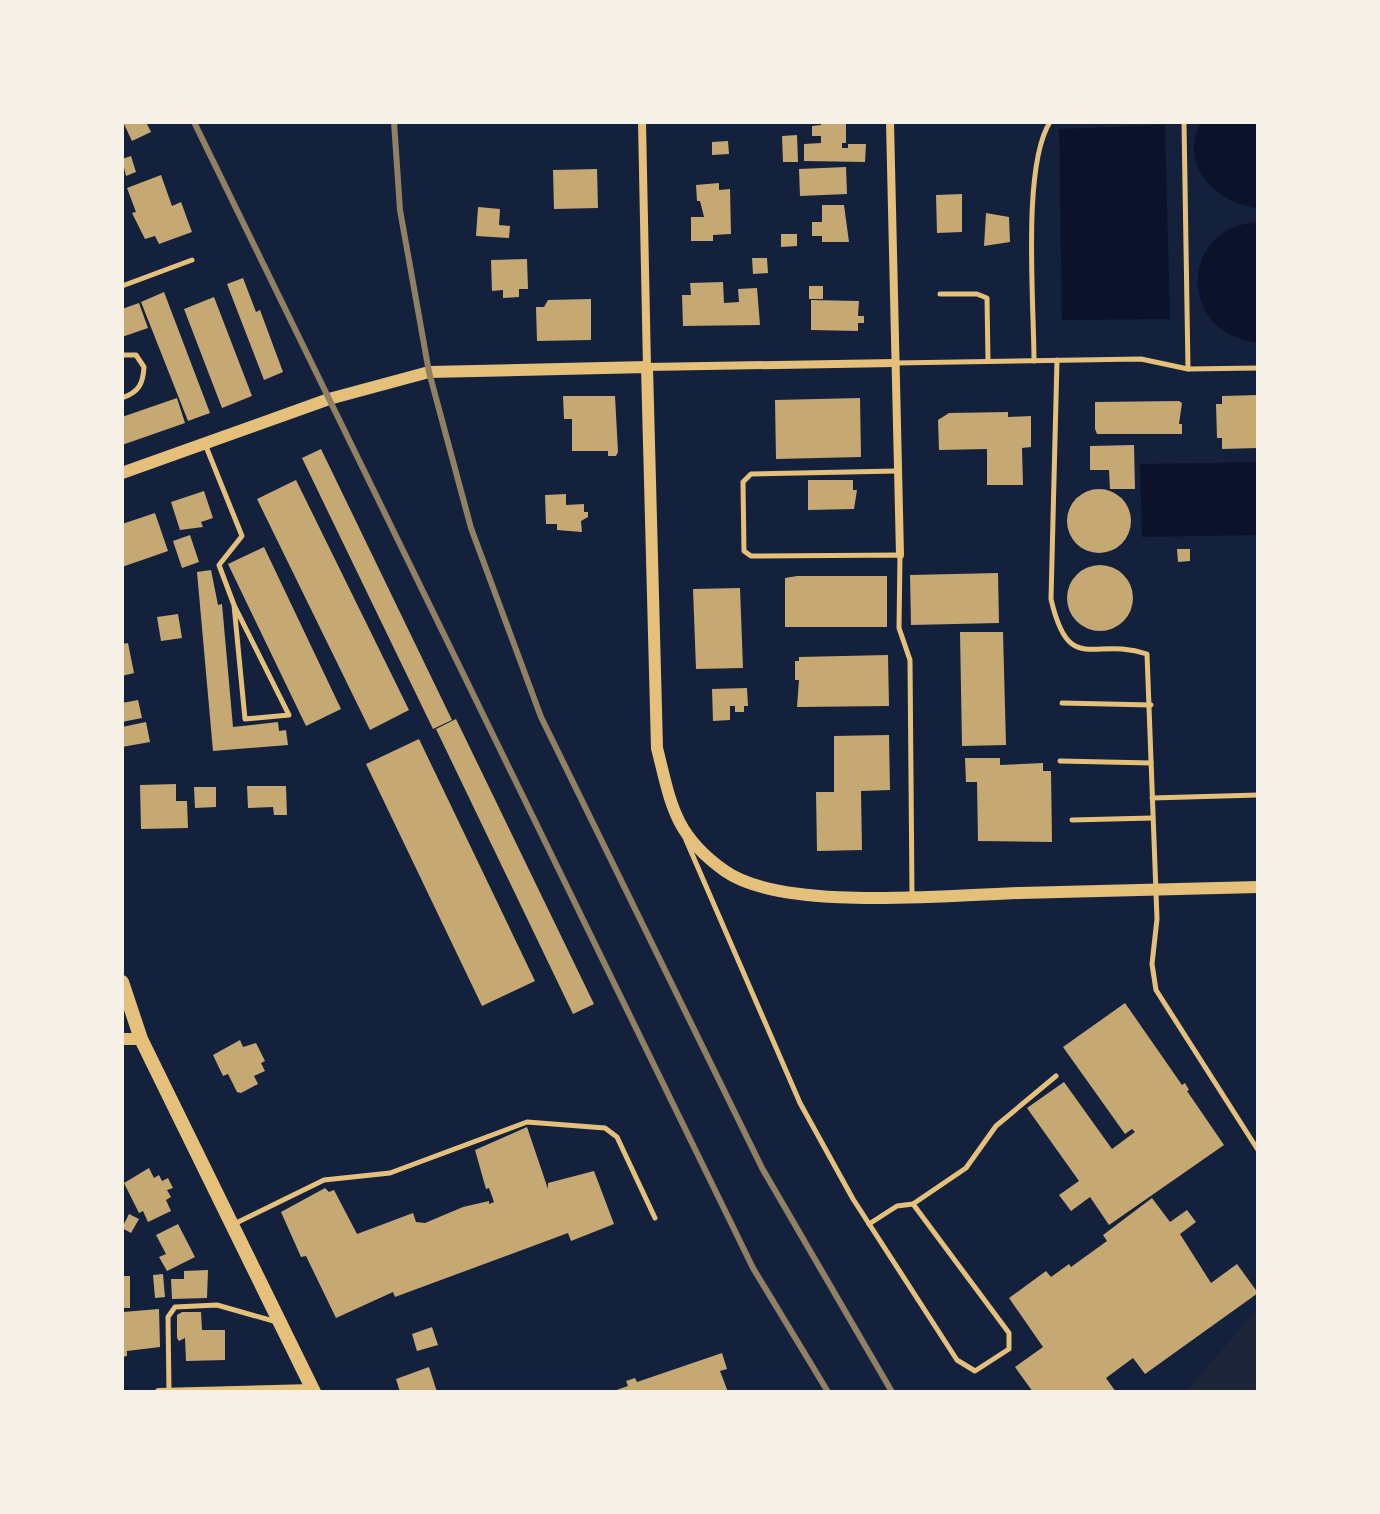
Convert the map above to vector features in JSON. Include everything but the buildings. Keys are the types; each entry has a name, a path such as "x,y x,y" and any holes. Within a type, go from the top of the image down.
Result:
{"main road":[{"path":"122,982 141,1039 313,1390"}],"street":[{"path":"642,122 657,748 671,806 684,836 727,873 772,889 817,895 912,896 1258,887"},
{"path":"890,122 900,555"},
{"path":"122,473 329,399 429,372 895,363"},
{"path":"122,1039 141,1039"},
{"path":"159,1392 313,1390"}],"lane":[{"path":"1034,361 1033,174 1039,139 1050,122"},
{"path":"1184,122 1188,369"},
{"path":"122,286 192,260"},
{"path":"940,294 977,294 987,298 988,362"},
{"path":"122,355 136,355 144,367 143,382 134,394 122,398"},
{"path":"895,363 1141,359 1188,369 1258,368"},
{"path":"1057,360 1051,599 1057,625 1068,643 1081,649 1136,650 1147,654 1157,919 1152,964 1156,990 1258,1150"},
{"path":"205,444 242,536 219,565 234,605 289,715 245,719 234,605"},
{"path":"897,471 751,474 743,482 744,551 751,556 900,555 899,628 910,660 912,896"},
{"path":"1062,703 1151,705"},
{"path":"1060,761 1151,763"},
{"path":"1152,798 1258,795"},
{"path":"1072,820 1152,818"},
{"path":"684,836 800,1103 853,1199 957,1360 975,1371 1009,1349 1009,1333 913,1204"},
{"path":"869,1224 897,1206 913,1204 966,1168 996,1126 1056,1076"},
{"path":"232,1225 324,1180 390,1173 527,1122 605,1128 617,1137 655,1218"},
{"path":"169,1392 168,1317 175,1307 217,1305 279,1322"}],"shaded area":[{"path":"1201,122 1258,122 1258,208 1228,199 1205,180 1194,153"},
{"path":"1165,125 1170,319 1062,320 1059,129"},
{"path":"1258,222 1258,343 1231,335 1213,321 1201,302 1198,281 1201,260 1213,242 1232,228"},
{"path":"1258,462 1258,535 1142,537 1140,464"},
{"path":"1258,1309 1258,1392 1189,1392 1189,1388"}],"railway":[{"path":"194,122 753,1268 828,1392"},
{"path":"394,122 400,210 429,372 471,528 541,717 762,1168 892,1392"}]}
